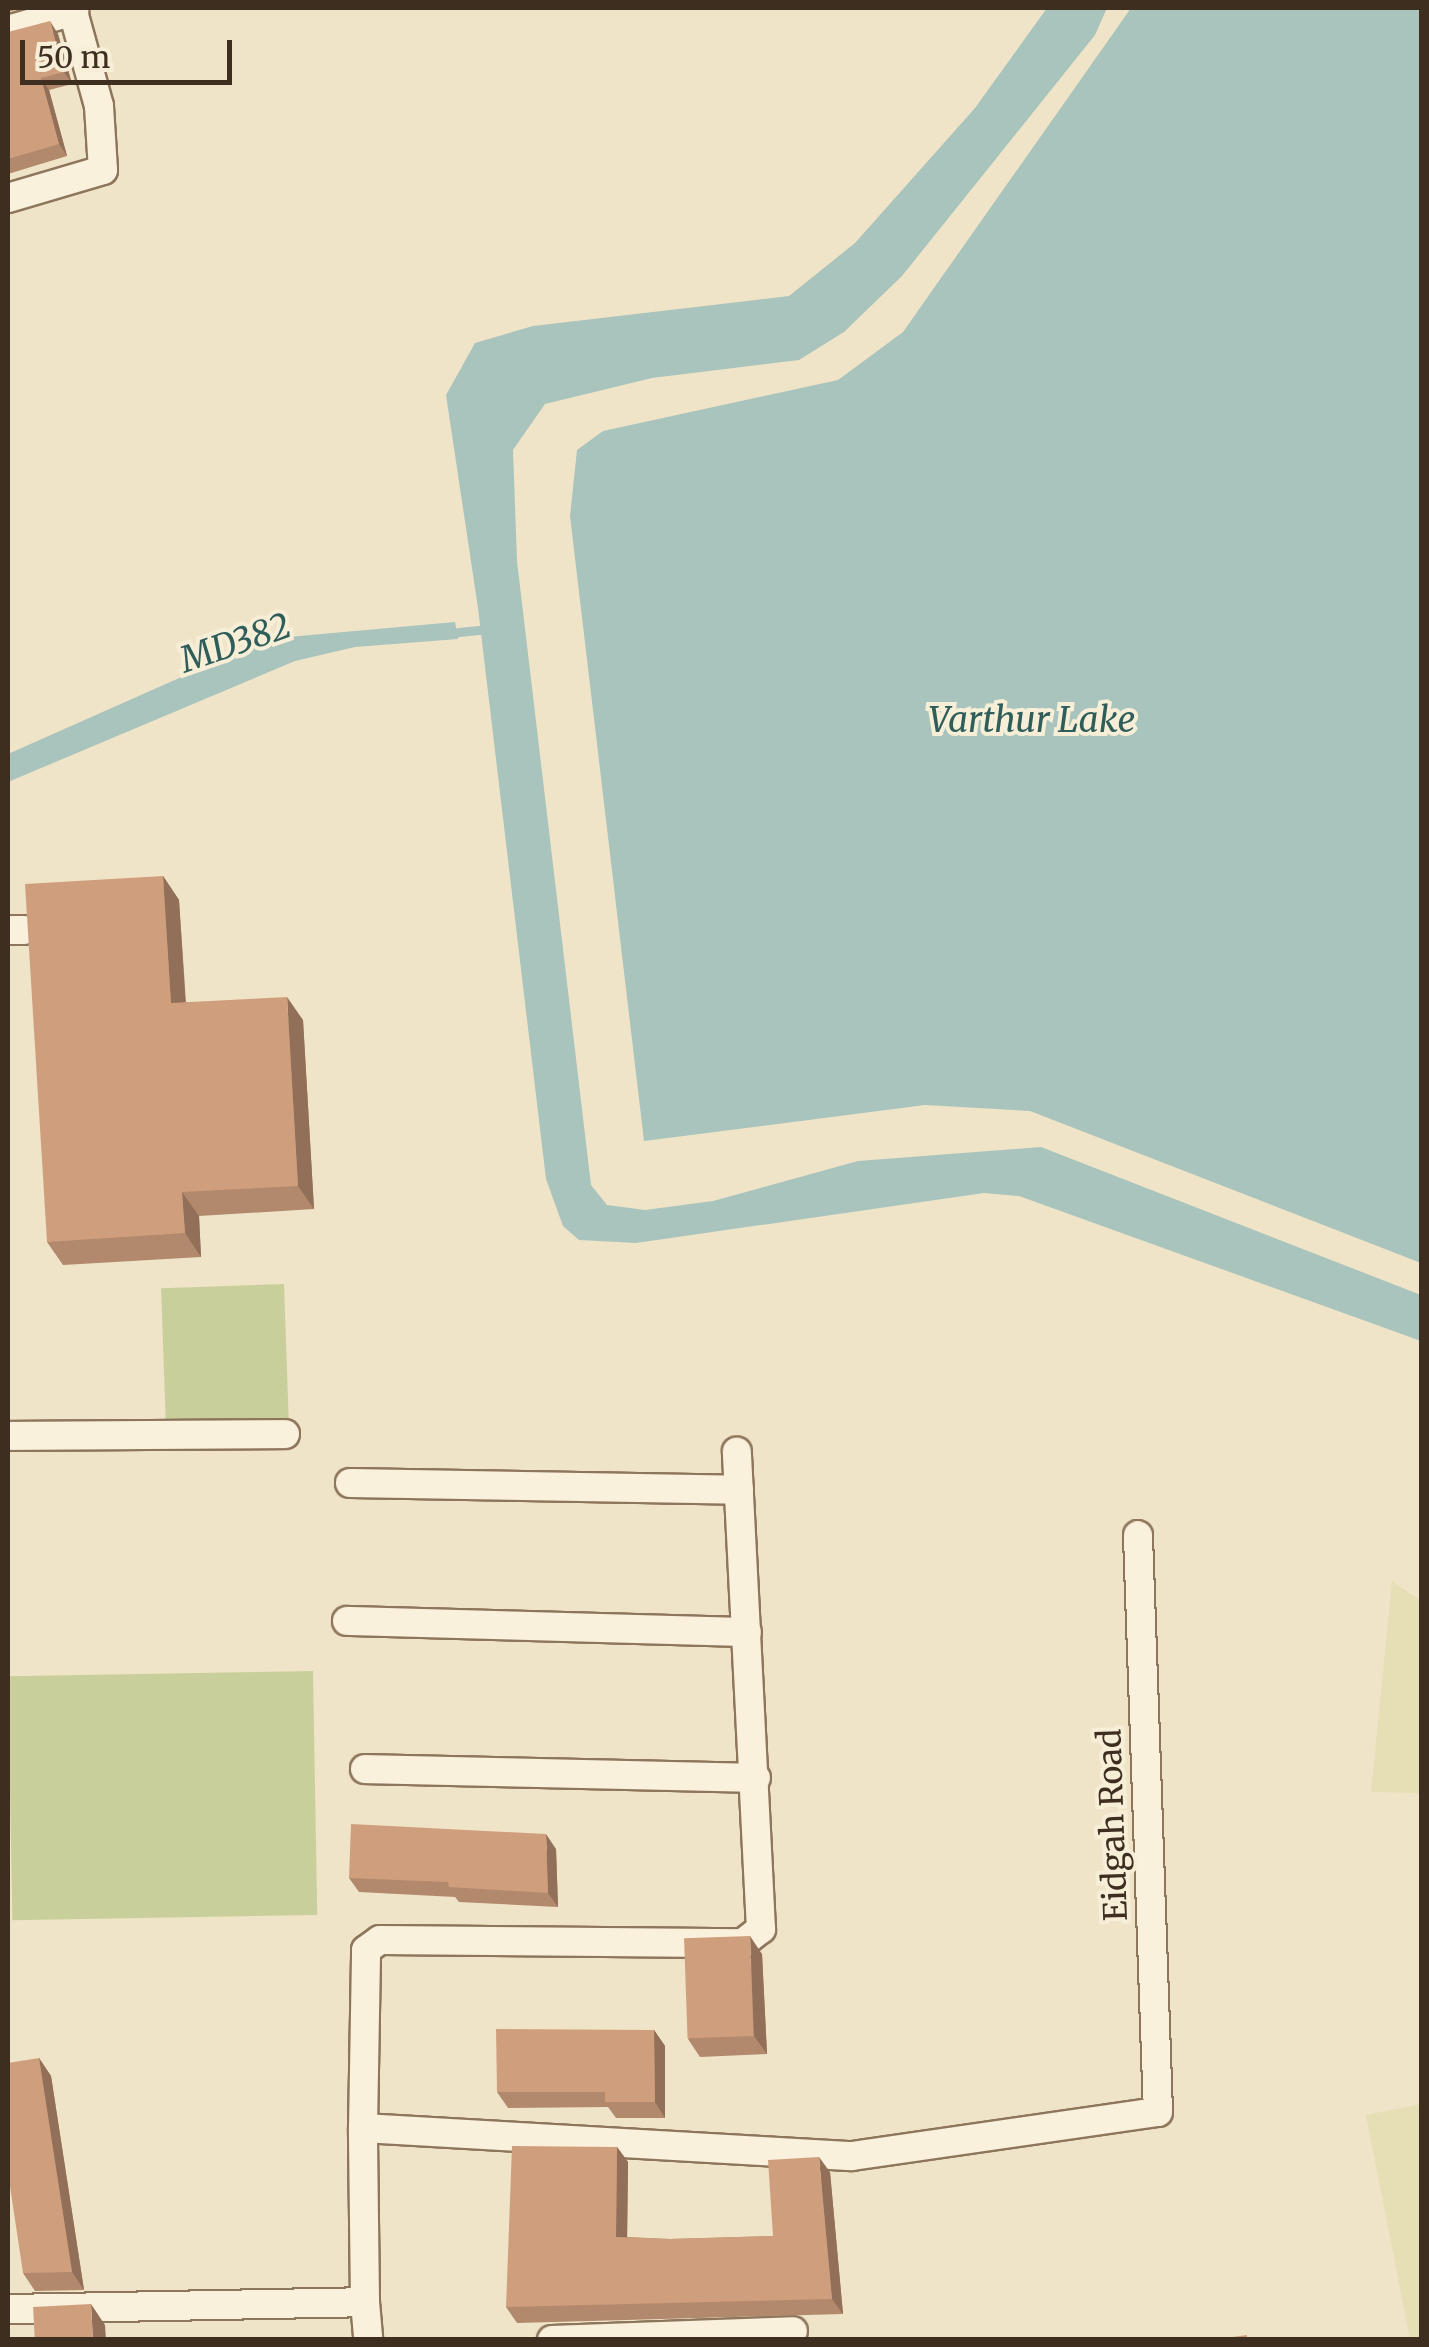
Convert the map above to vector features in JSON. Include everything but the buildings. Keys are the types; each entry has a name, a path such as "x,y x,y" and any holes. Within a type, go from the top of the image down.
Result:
{"street":[{"path":"8,30 73,9 98,106 103,170 8,198"},
{"path":"8,1436 285,1434"},
{"path":"368,2340 363,2128 366,1950 380,1940 415,1936 743,1943 761,1930 764,1918 737,1452"},
{"path":"350,1483 739,1490"},
{"name":"Eidgah Road","path":"363,2128 852,2156 1158,2112 1138,1535"},
{"path":"347,1621 747,1632"},
{"path":"365,1769 756,1778"},
{"path":"8,2309 365,2302"},
{"path":"552,2340 793,2331"}],"shaded area":[{"path":"1392,1581 1421,1601 1421,1793 1371,1792"},
{"path":"1421,2104 1421,2339 1410,2339 1366,2115"}],"green space":[{"path":"284,1284 289,1428 166,1432 161,1288"},
{"path":"313,1671 317,1915 12,1920 8,1676"}],"water":[{"path":"1047,8 1107,8 1095,35 902,276 844,332 799,360 652,378 545,404 513,450 517,561 591,1185 607,1205 645,1210 713,1201 858,1161 1041,1147 1421,1295 1421,1341 1019,1196 984,1193 636,1243 579,1240 563,1226 546,1179 478,608 446,395 475,343 533,326 789,296 855,243 975,108"},
{"name":"Varthur Lake","path":"1131,8 1421,8 1421,1263 1030,1111 925,1105 644,1141 570,516 577,450 603,431 838,380 903,332"},
{"path":"455,622 458,639 355,647 295,661 8,782 8,754 240,651 277,638"}],"waterway":[{"name":"MD382","path":"449,633 489,629"}]}
